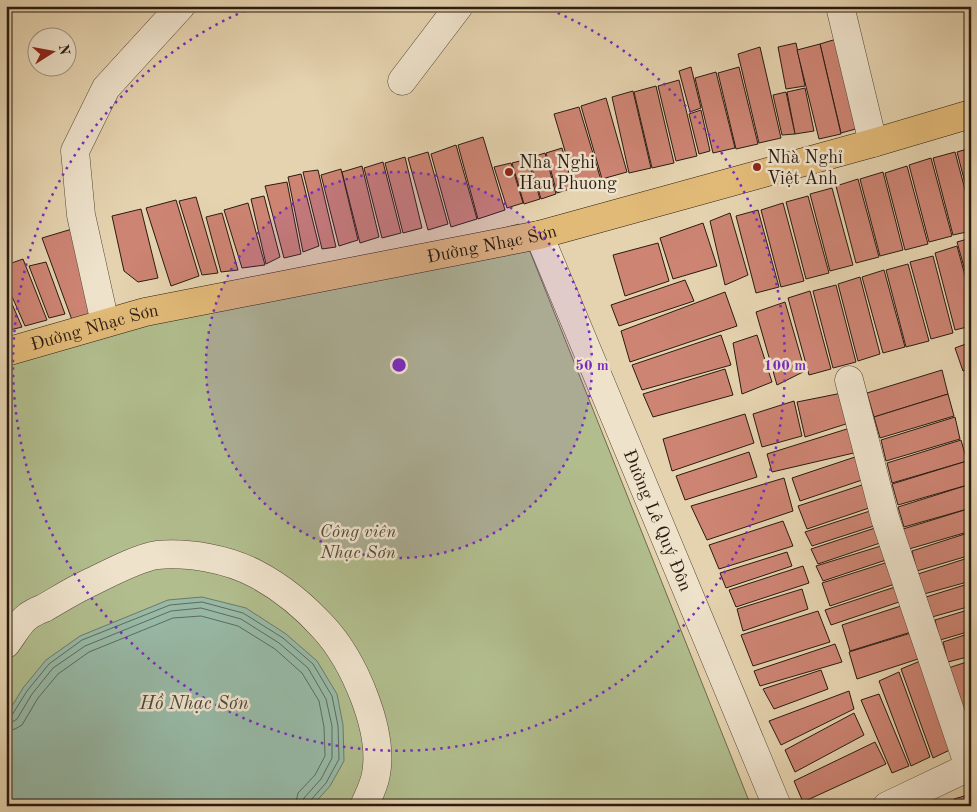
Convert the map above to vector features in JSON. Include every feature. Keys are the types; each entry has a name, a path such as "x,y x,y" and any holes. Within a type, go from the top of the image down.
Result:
{"main road":[{"name":"Đường Nhạc Sơn","path":"6,352 145,312 539,235 971,114"}],"street":[{"path":"105,323 81,215 75,151 106,88 181,6"},
{"path":"402,81 459,6"},
{"path":"840,6 873,143"},
{"name":"Đường Lê Quý Đôn","path":"539,235 777,806"},
{"path":"848,380 885,518 970,766 887,806"},
{"path":"6,644 27,617 115,570 156,555 196,556 230,562 256,574 282,590 306,610 325,630 360,686 371,716 378,757 373,788 364,806"}],"green space":[{"name":"Công viên Nhạc Sơn","path":"519,224 751,806 6,806 6,362"}],"water":[{"name":"Hồ Nhạc Sơn","path":"202,597 246,608 286,634 317,661 337,694 343,725 344,761 330,786 312,806 6,806 6,716 23,688 46,660 80,636 168,600"}],"building":[{"path":"843,37 863,127 841,133 820,44"},
{"path":"796,43 805,86 786,89 778,47"},
{"path":"820,44 841,134 819,139 797,50"},
{"path":"760,47 781,138 759,143 738,54"},
{"path":"691,67 701,108 690,112 679,71"},
{"path":"739,67 758,144 736,149 718,73"},
{"path":"716,72 735,148 713,153 695,78"},
{"path":"679,80 697,156 676,161 658,86"},
{"path":"656,86 674,163 652,168 634,92"},
{"path":"805,88 814,131 795,134 787,92"},
{"path":"633,91 651,168 629,173 612,97"},
{"path":"786,92 795,134 782,135 773,95"},
{"path":"606,98 627,172 602,179 581,106"},
{"path":"579,107 601,180 576,188 554,114"},
{"path":"701,110 710,151 699,154 689,114"},
{"path":"483,137 505,210 478,219 458,145"},
{"path":"456,145 477,219 451,227 431,154"},
{"path":"562,148 573,188 557,193 546,153"},
{"path":"971,148 971,206 957,152"},
{"path":"428,152 448,224 428,230 408,158"},
{"path":"955,152 971,212 971,231 953,235 933,158"},
{"path":"545,153 556,194 541,199 529,158"},
{"path":"405,157 422,228 403,233 385,163"},
{"path":"931,158 952,236 929,242 909,165"},
{"path":"528,159 540,199 524,204 512,163"},
{"path":"383,162 401,233 382,238 364,168"},
{"path":"511,163 523,203 507,208 494,167"},
{"path":"362,166 379,237 360,243 342,172"},
{"path":"907,166 928,244 905,250 885,173"},
{"path":"341,169 358,240 339,246 321,175"},
{"path":"318,170 336,247 322,249 303,172"},
{"path":"883,172 903,250 880,256 860,179"},
{"path":"301,174 319,246 303,252 288,177"},
{"path":"858,179 879,257 856,263 836,186"},
{"path":"287,182 301,254 284,258 265,186"},
{"path":"832,188 853,265 830,271 810,194"},
{"path":"264,196 280,257 266,264 251,199"},
{"path":"808,196 829,273 806,279 786,202"},
{"path":"196,197 218,273 202,275 179,201"},
{"path":"176,200 199,276 171,286 146,208"},
{"path":"248,203 265,265 242,268 224,210"},
{"path":"783,203 804,281 781,287 761,210"},
{"path":"141,209 158,278 138,282 124,271 112,216"},
{"path":"758,210 779,287 756,293 736,216"},
{"path":"222,213 238,270 221,272 206,217"},
{"path":"730,213 748,275 725,285 710,221"},
{"path":"703,223 717,266 673,279 660,238"},
{"path":"72,229 96,313 72,320 42,238"},
{"path":"971,238 971,292 957,242"},
{"path":"658,243 669,281 625,296 613,255"},
{"path":"957,246 971,298 971,326 955,330 935,253"},
{"path":"933,256 953,333 931,339 910,262"},
{"path":"23,259 47,320 25,326 6,283 6,265"},
{"path":"46,262 65,314 49,318 29,266"},
{"path":"908,264 929,341 906,347 886,270"},
{"path":"884,270 905,347 883,353 862,277"},
{"path":"860,277 880,354 858,361 838,284"},
{"path":"685,280 694,301 619,326 611,305"},
{"path":"836,285 856,362 833,368 813,291"},
{"path":"6,290 22,327 6,331"},
{"path":"810,291 831,369 809,375 788,298"},
{"path":"725,292 737,326 630,362 621,331"},
{"path":"785,302 805,371 777,385 756,312"},
{"path":"721,335 731,365 642,390 632,365"},
{"path":"757,335 772,382 742,394 733,343"},
{"path":"971,342 971,368 963,371 955,348"},
{"path":"725,369 733,395 653,417 643,394"},
{"path":"942,370 948,394 874,417 867,393"},
{"path":"971,372 971,390 965,374"},
{"path":"842,393 849,423 805,437 797,402"},
{"path":"948,394 954,416 880,438 874,417"},
{"path":"794,401 802,436 762,447 753,414"},
{"path":"745,414 754,443 672,471 663,439"},
{"path":"955,417 960,439 886,461 881,440"},
{"path":"850,428 858,452 772,472 767,454"},
{"path":"961,440 967,461 892,483 887,463"},
{"path":"749,452 757,477 685,500 676,476"},
{"path":"858,456 865,479 800,501 792,478"},
{"path":"967,461 971,484 898,505 892,484"},
{"path":"784,478 793,511 707,540 691,506"},
{"path":"865,484 872,507 807,529 798,506"},
{"path":"971,484 971,508 904,527 898,507"},
{"path":"971,508 971,531 909,549 903,529"},
{"path":"873,510 877,525 812,546 805,532"},
{"path":"783,521 793,546 719,569 709,545"},
{"path":"878,527 883,542 818,564 811,549"},
{"path":"971,532 971,555 917,571 912,551"},
{"path":"884,545 889,559 823,581 816,566"},
{"path":"787,552 792,566 726,588 720,573"},
{"path":"971,557 971,581 924,594 918,574"},
{"path":"888,562 895,584 830,606 822,583"},
{"path":"803,566 809,583 736,607 729,590"},
{"path":"971,583 971,606 932,617 926,597"},
{"path":"898,586 902,601 831,625 825,610"},
{"path":"802,589 808,609 743,631 737,609"},
{"path":"904,605 911,632 850,651 842,625"},
{"path":"971,609 971,631 940,640 935,620"},
{"path":"818,611 830,642 753,666 741,635"},
{"path":"911,633 918,659 857,679 849,652"},
{"path":"971,633 971,656 948,662 943,642"},
{"path":"835,644 842,662 760,686 754,671"},
{"path":"925,659 956,747 933,758 901,669"},
{"path":"970,661 971,664 971,735 948,668"},
{"path":"821,670 828,689 774,709 763,689"},
{"path":"899,672 930,757 911,766 879,681"},
{"path":"849,691 854,709 781,745 769,721"},
{"path":"879,694 909,766 892,773 861,700"},
{"path":"854,713 864,735 795,772 785,750"},
{"path":"875,742 886,764 803,802 794,781"},
{"path":"971,794 971,806 956,806 954,799"},
{"path":"951,801 952,806 940,806"}],"place":[{"name":"Nhà Nghỉ Việt Anh","path":"757,167"},
{"name":"Nha Nghi Hau Phuong","path":"509,172"}]}
